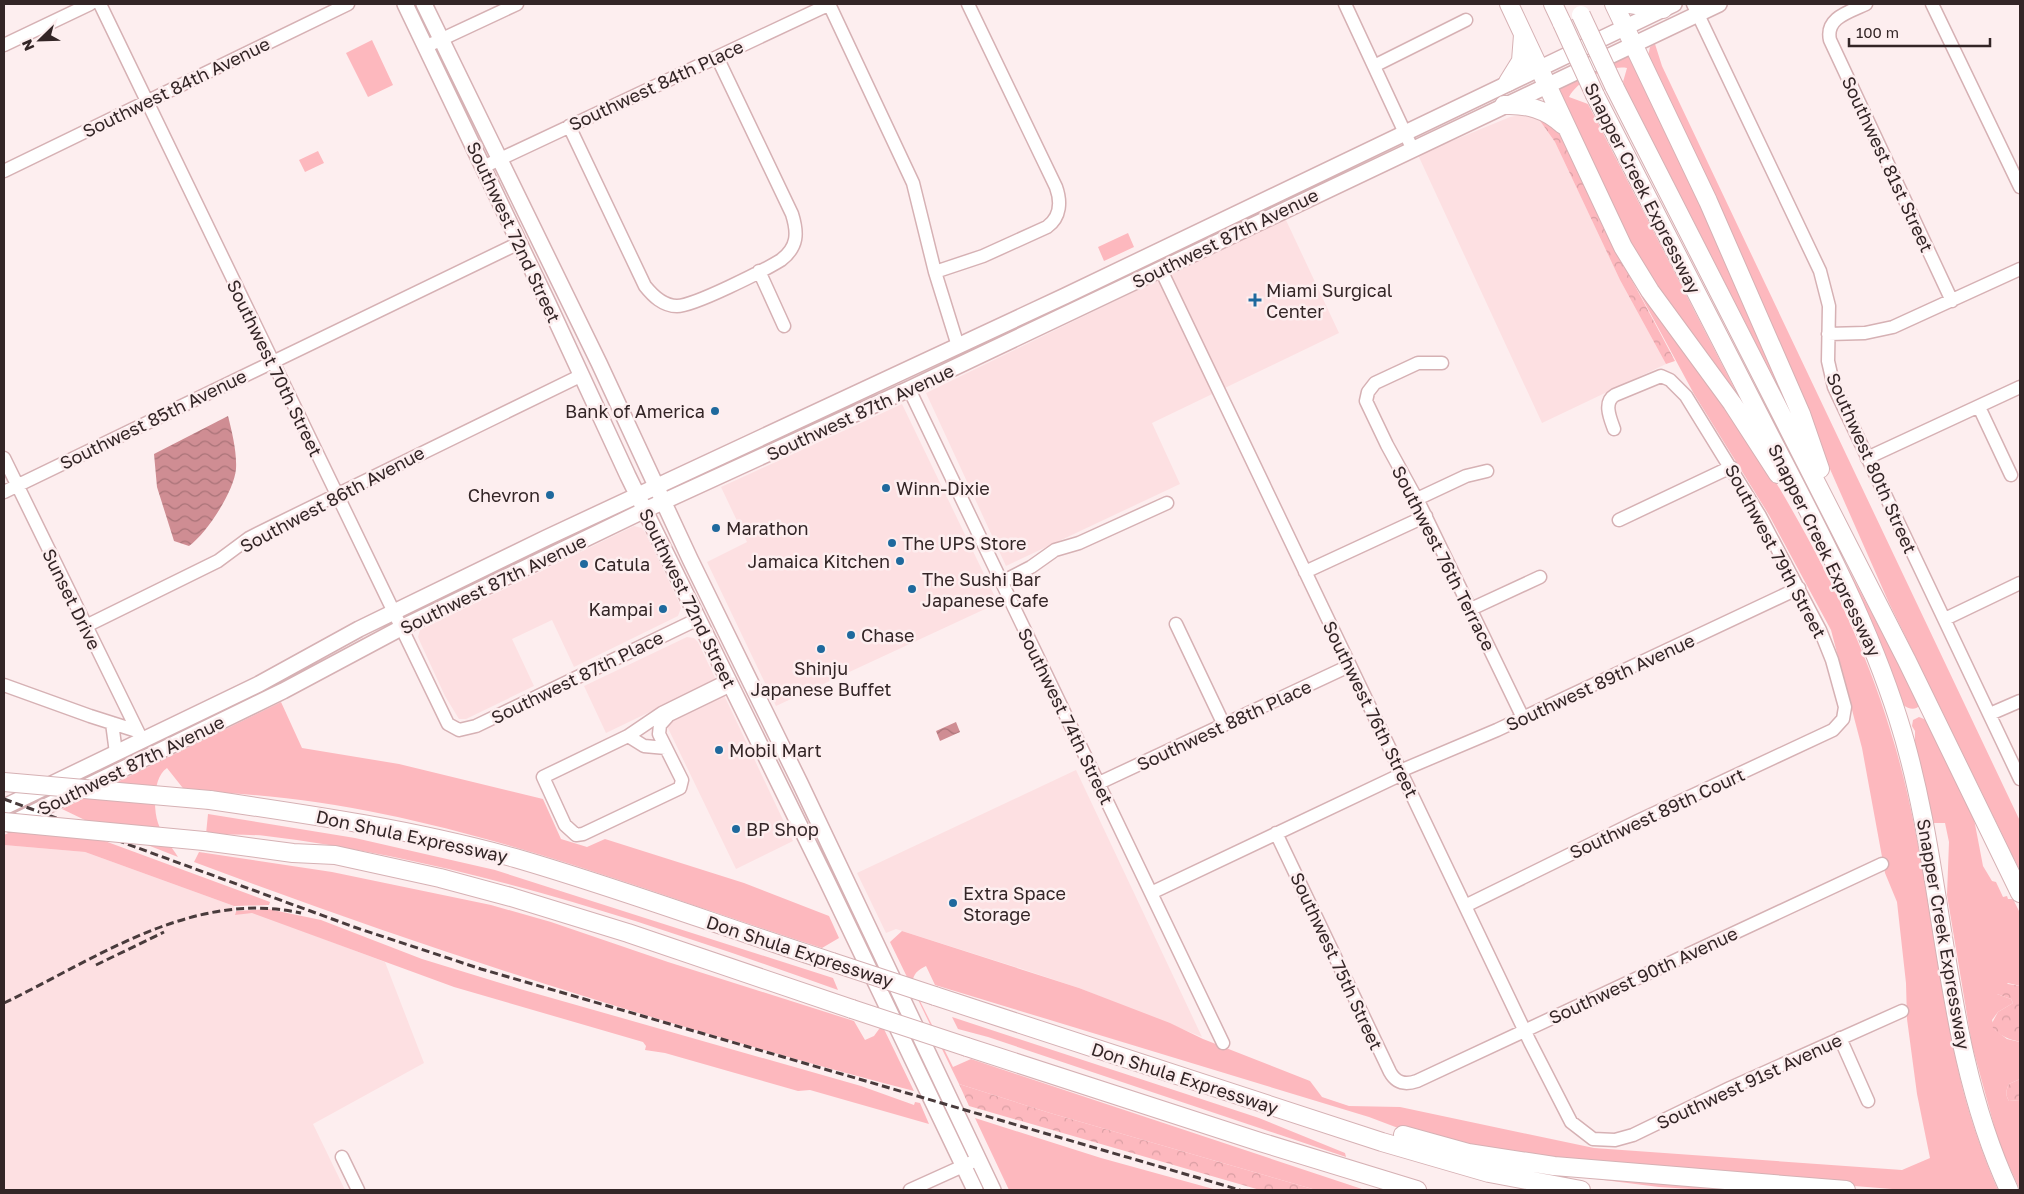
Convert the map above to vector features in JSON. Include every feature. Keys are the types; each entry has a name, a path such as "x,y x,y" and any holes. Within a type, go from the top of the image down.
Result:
{"highway":[{"path":"1509,4 1613,226 1650,291 1744,421 1829,552"},
{"name":"Snapper Creek Expressway","path":"1553,4 1596,95 1829,552 1877,657 1912,767 1926,830 1967,1065 1982,1120 2009,1190"},
{"path":"1614,4 1708,201 1800,414 1844,536"},
{"path":"1630,4 1669,6"},
{"name":"Snapper Creek Expressway","path":"1578,9 1614,86 1944,733 2020,893"},
{"path":"1508,82 1521,61 1523,35"},
{"path":"1504,104 1521,104 1540,109 1557,118 1566,127"},
{"name":"Don Shula Expressway","path":"4,782 210,800 337,818 447,841 516,859 1382,1142 1489,1173 1581,1190"},
{"name":"Don Shula Expressway","path":"4,822 204,841 293,853 335,855 511,896 619,930 967,1047 1260,1142 1417,1190"},
{"path":"1248,1098 1270,1097 1378,1129 1501,1159 1622,1173 1846,1190"}],"main road":[{"name":"Southwest 72nd Street","path":"405,4 637,495 826,879 975,1190"},
{"name":"Southwest 72nd Street","path":"424,4 657,486 730,643 843,872 994,1190"},
{"name":"Southwest 87th Avenue","path":"4,827 283,691 401,628 645,510 807,437 1161,270 1282,210 1634,44 1696,9 1719,4"},
{"name":"Southwest 87th Avenue","path":"4,807 116,753 137,739 259,684 394,612 637,495 1065,296 1275,193 1669,6"},
{"path":"1275,193 1282,210"},
{"path":"519,243 528,242 547,277 557,278"},
{"path":"1153,254 1161,270"},
{"path":"1054,320 1055,313 1065,296"},
{"path":"958,346 971,359"},
{"path":"799,421 807,437"},
{"path":"714,650 730,643"},
{"path":"259,684 266,688 283,691"},
{"path":"760,744 777,736"},
{"path":"137,739 149,756"},
{"path":"826,879 843,872"}],"street":[{"path":"4,45 90,4"},
{"name":"Southwest 70th Street","path":"100,4 146,103 442,714 455,729"},
{"name":"Southwest 84th Avenue","path":"4,171 348,4"},
{"path":"425,47 517,4"},
{"path":"830,4 913,183 935,272 958,346"},
{"name":"Southwest 84th Place","path":"483,167 830,4"},
{"path":"935,272 983,256 1047,227 1054,220 1060,204 1056,187 968,4"},
{"path":"1345,4 1412,148"},
{"name":"Southwest 81st Street","path":"1866,4 1840,16 1830,26 1829,35 1835,53 1952,301"},
{"path":"1932,4 2020,187"},
{"name":"Southwest 80th Street","path":"1696,9 1817,264 1828,298 1828,361 1831,377 1867,458 2020,779"},
{"path":"1374,66 1466,20"},
{"path":"569,126 642,281 652,295 666,304 677,306 689,304 758,272 786,257 793,248 796,238 792,214 717,57"},
{"name":"Southwest 85th Avenue","path":"4,492 519,243"},
{"path":"1828,334 1883,330 1952,301 2020,269"},
{"name":"Southwest 76th Street","path":"1161,270 1564,1113 1573,1125 1593,1138"},
{"path":"758,272 784,326"},
{"name":"Southwest 76th Terrace","path":"1442,364 1418,363 1375,383 1368,392 1366,398 1367,406 1386,445 1426,516 1523,718"},
{"name":"Southwest 86th Avenue","path":"86,626 218,561 256,535 337,494 580,376"},
{"name":"Southwest 79th Street","path":"1614,429 1608,407 1610,399 1615,395 1661,376 1670,380 1686,396 1731,466 1799,588 1832,660 1844,702 1844,716"},
{"path":"1867,458 2020,387"},
{"name":"Southwest 74th Street","path":"909,389 1223,1043"},
{"path":"1979,407 2011,475"},
{"name":"Sunset Drive","path":"4,458 123,703 137,739"},
{"path":"1618,520 1731,466"},
{"path":"1417,499 1466,476 1487,471"},
{"path":"1002,582 1031,567 1055,550 1079,543 1166,503"},
{"path":"1305,572 1426,516"},
{"path":"1471,610 1540,577"},
{"path":"1945,619 2020,584"},
{"name":"Southwest 89th Avenue","path":"1151,892 1401,772 1523,718 1799,588"},
{"name":"Southwest 87th Place","path":"455,729 476,726 698,619"},
{"path":"1176,624 1224,725"},
{"name":"Southwest 88th Place","path":"1099,783 1350,666"},
{"path":"730,682 661,722 659,730 682,780 680,788 583,834 572,833 565,825 543,778 628,736 662,713 730,682"},
{"path":"4,684 112,724 137,739"},
{"path":"1990,714 2020,701"},
{"path":"112,724 121,716 123,703"},
{"name":"Southwest 89th Court","path":"1465,906 1638,820 1833,730 1844,716"},
{"path":"112,724 116,753"},
{"path":"628,736 644,746 666,748"},
{"name":"Southwest 75th Street","path":"1276,833 1390,1072 1396,1080 1404,1083"},
{"name":"Southwest 90th Avenue","path":"1404,1083 1417,1081 1882,864"},
{"name":"Southwest 91st Avenue","path":"1593,1138 1615,1140 1633,1135 1902,1011"},
{"path":"1840,1038 1868,1100"},
{"path":"342,1158 358,1190"},
{"path":"910,1190 934,1185 979,1158"}],"shaded area":[{"path":"1525,114 1538,118 1555,142 1620,280 1666,364 1542,423 1418,155 1510,117"},
{"path":"1285,218 1339,333 1152,423 1180,484 1006,566 926,393"},
{"path":"902,404 998,603 776,706 707,562 747,542 721,487"},
{"path":"634,526 642,528 646,534 679,602 681,608 678,616 574,667 552,620 512,639 534,686 466,719 459,719 445,696 421,644 418,637 420,630"},
{"path":"687,637 694,638 698,642 716,680 606,733 584,686"},
{"path":"724,695 793,841 736,869 666,724"},
{"path":"1076,770 1202,1037 1079,988 1019,968 896,929 886,933 857,873"},
{"path":"4,845 85,852 234,906 235,915 252,912 385,962 424,1063 313,1124 345,1190 4,1190"}],"green space":[{"path":"372,40 393,85 368,97 346,53"},
{"path":"1655,44 1662,66 2020,821 2020,871 1889,603 1648,56 1650,47"},
{"path":"1631,55 1701,198 1794,418 1626,89 1623,82 1627,68 1611,69 1594,75 1579,85 1569,97 1588,104 1745,409 1642,269 1555,91"},
{"path":"1538,118 1558,126 1605,224 1609,237 1675,361 1666,364 1620,280 1555,142"},
{"path":"318,151 324,163 305,172 299,160"},
{"path":"1605,224 1731,410 1771,474 1809,539 1842,606 1872,675 1895,746 1906,789 1953,1047 1963,1090 1979,1141 1998,1190 1905,1190 1564,1163 1519,1157 1406,1131 1369,1117 935,985 926,966 915,974 913,987 953,1067 971,1059 1365,1190 1316,1190 1050,1113 959,1084 890,942 902,931 1079,988 1170,1023 1203,1039 1310,1081 1322,1097 1349,1106 1400,1107 1594,1148 1902,1170 1930,1158 1917,1094 1907,1019 1906,983 1897,902 1885,873 1862,748 1831,630 1769,515 1694,394 1609,237"},
{"path":"1128,233 1134,247 1104,261 1098,247"},
{"path":"1847,566 1920,705 1914,709 1903,705 1880,643"},
{"path":"281,702 302,748 399,764 543,799 561,839 587,847 605,839 744,883 829,916 839,938 822,948 588,870 430,824 349,808 268,796 186,792 167,768 159,778 155,793 155,809 156,817 164,836 178,857 89,822 62,809"},
{"path":"1919,717 1929,721 1974,819 1983,866 1992,881 1996,882 2003,897 2007,896 2008,899 2013,899 2020,913 2020,986 2008,983 1997,994 2011,999 2013,1003 1998,1012 1992,1020 1995,1030 2007,1039 2020,1042 2020,1079 2009,1084 2006,1092 2009,1101 2020,1100 2020,1190 1999,1144 1972,1045 1947,895 1949,842 1945,823 1933,823 1915,743 1915,731 1912,726 1913,720"},
{"path":"208,814 355,838 495,870 833,978 838,990 698,941 556,897 485,878 340,847 266,836 206,834"},
{"path":"37,820 102,840 270,902 269,905 234,906 85,852 4,845 4,835"},
{"path":"199,852 332,872 491,905 551,922 668,962 854,1021 865,1040 874,1036 882,1025 914,1091 732,1041 461,957 194,862"},
{"path":"268,909 321,920 422,959 520,989 861,1086 914,1105 915,1102 920,1103 929,1124 810,1090 798,1091 665,1053 645,1050 646,1046 643,1042 454,987 252,913 235,915 236,911"},
{"path":"2002,983 2020,986 2020,1042 2000,1034 1991,1025 1998,1012 2013,1003 2011,999 1997,994 1996,990"},
{"path":"952,1017 1259,1118 1345,1153 1346,1157 988,1037 958,1029"},
{"path":"2020,1079 2020,1100 2009,1101 2006,1092 2009,1084"},
{"path":"959,1084 1050,1113 1316,1190 1260,1190 969,1106"},
{"path":"975,1118 1101,1158 1217,1190 1009,1190"},
{"path":"1564,1175 1762,1190 1708,1190 1659,1187"}],"water":[{"path":"228,416 236,462 234,478 230,489 218,512 196,540 189,546 174,541 157,487 154,454"},
{"path":"956,722 960,732 940,741 936,731"}],"railway":[{"path":"4,799 354,927 481,969 1240,1190"},
{"path":"4,1003 146,932 184,919 222,911 261,908 301,913"},
{"path":"96,965 164,932"}],"place":[{"name":"Miami Surgical Center","path":"1255,300"},
{"name":"Bank of America","path":"715,411"},
{"name":"Winn-Dixie","path":"886,488"},
{"name":"Chevron","path":"550,495"},
{"name":"Marathon","path":"716,528"},
{"name":"The UPS Store","path":"892,543"},
{"name":"Jamaica Kitchen","path":"900,561"},
{"name":"Catula","path":"584,564"},
{"name":"The Sushi Bar Japanese Cafe","path":"912,589"},
{"name":"Kampai","path":"663,609"},
{"name":"Chase","path":"851,635"},
{"name":"Shinju Japanese Buffet","path":"821,649"},
{"name":"Mobil Mart","path":"719,750"},
{"name":"BP Shop","path":"736,829"},
{"name":"Extra Space Storage","path":"953,903"}]}
